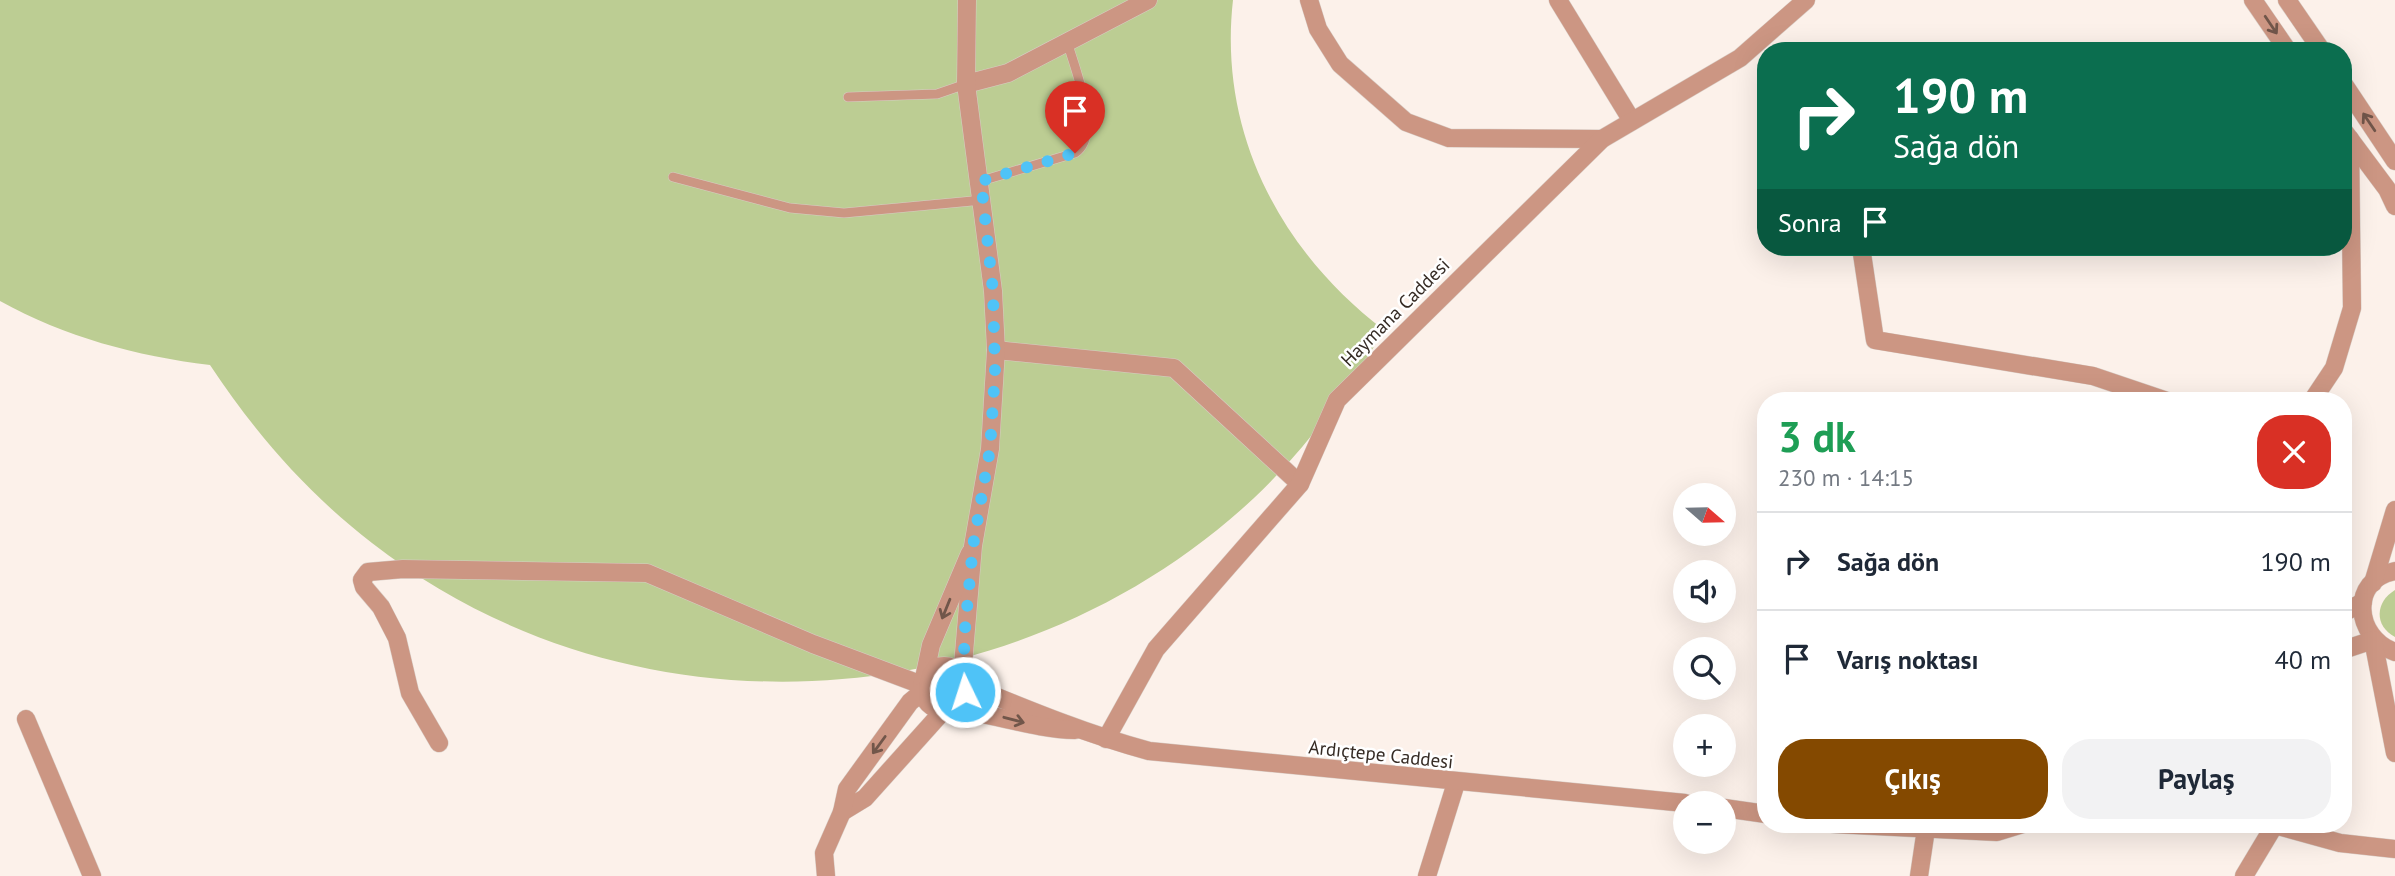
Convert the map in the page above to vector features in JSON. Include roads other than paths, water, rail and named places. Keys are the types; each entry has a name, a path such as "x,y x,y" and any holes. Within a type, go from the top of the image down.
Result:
{"street":[{"path":"842,812 865,798 947,710 963,699 973,546 990,449 996,350 981,181 966,84 967,0"},
{"path":"966,84 1008,73 1148,0"},
{"path":"1309,0 1318,29 1340,64 1406,122 1449,138 1602,139"},
{"path":"1558,0 1632,121"},
{"name":"Haymana Caddesi","path":"1106,739 1156,649 1300,484 1337,400 1602,139 1740,58 1787,7 1806,0"},
{"path":"2253,0 2282,42"},
{"path":"2287,0 2316,42"},
{"path":"2352,96 2395,161"},
{"path":"2352,141 2387,188 2395,206"},
{"path":"1862,256 1875,340 2093,376 2140,392"},
{"path":"2318,392 2334,368 2352,308 2351,256"},
{"path":"996,350 1174,368 1300,484"},
{"path":"2395,510 2373,583 2363,602 2365,629 2373,640 2395,753"},
{"path":"947,710 929,705 923,685 931,645 973,546"},
{"path":"439,743 410,693 397,638 382,607 364,587 362,580 368,572 403,569 648,573 813,645 923,685"},
{"path":"2373,583 2395,571"},
{"path":"2352,608 2363,602"},
{"path":"2352,647 2373,640 2395,652"},
{"path":"826,876 824,853 842,812 847,789 936,668 943,666 958,671 964,681"},
{"name":"Ardıçtepe Caddesi","path":"964,681 1055,718 1076,730 1149,751 1456,783 1673,802"},
{"name":"Ardıçtepe Caddesi","path":"947,710 991,714 1049,730 1076,730"},
{"path":"26,719 92,876"},
{"path":"1427,876 1456,783"},
{"path":"1736,810 1757,813"},
{"path":"1919,876 1925,833"},
{"path":"2244,876 2268,833"},
{"path":"2301,833 2340,844 2395,849"}],"lane":[{"path":"981,181 1075,153 1084,145 1089,132 1086,111 1067,41"},
{"path":"848,97 937,94 966,84"},
{"path":"673,177 765,202 816,211 871,213 983,200"}]}
